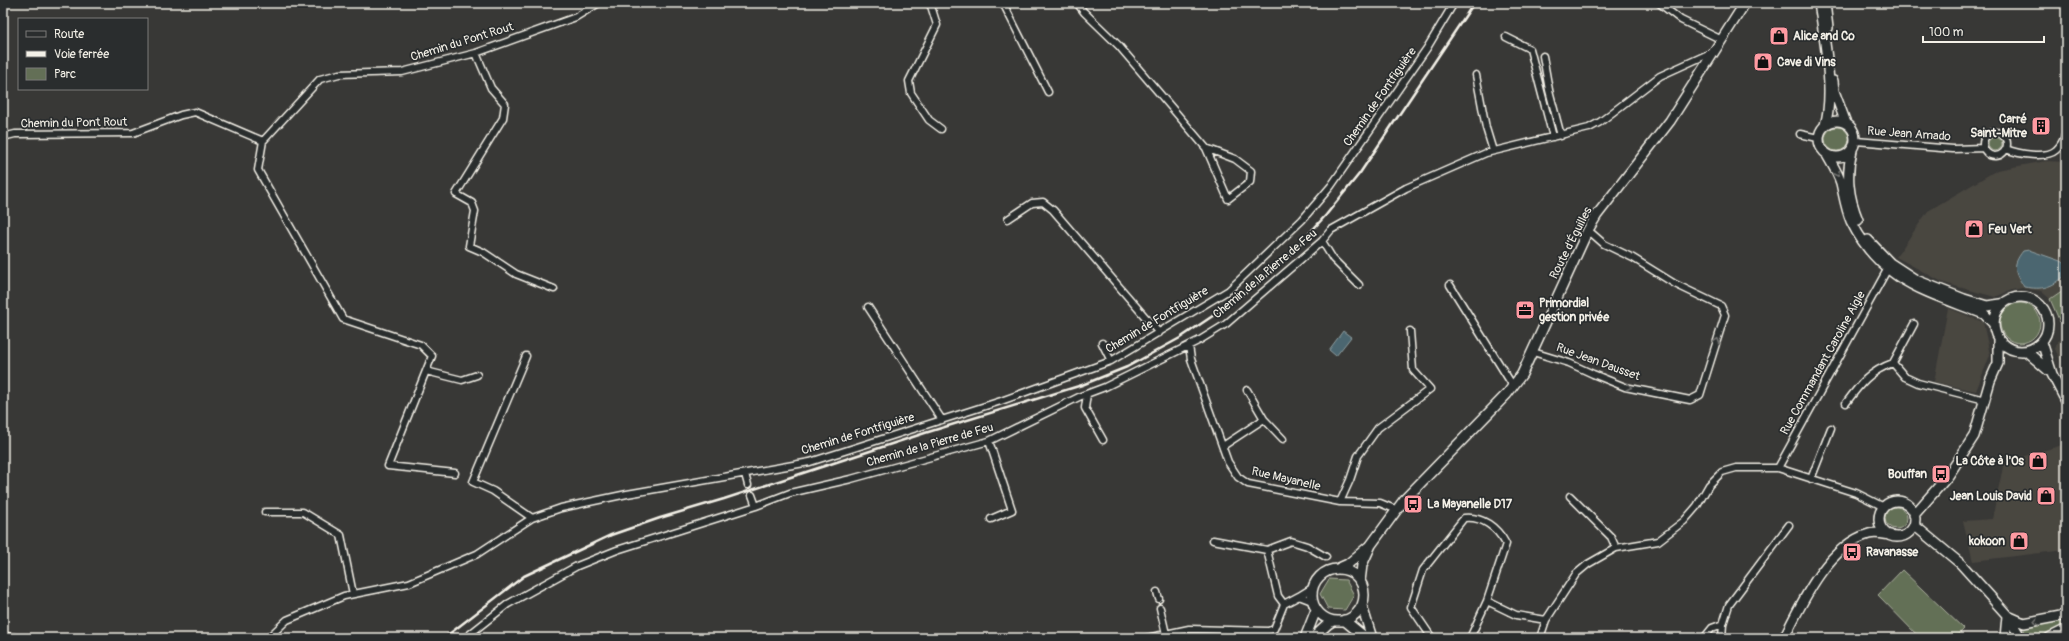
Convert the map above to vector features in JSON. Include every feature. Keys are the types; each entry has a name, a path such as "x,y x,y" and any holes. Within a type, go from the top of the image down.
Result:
{"main road":[{"path":"2053,637 2066,630"}],"street":[{"name":"Chemin du Pont Rout","path":"3,136 15,134 133,133 181,115 195,112 263,141 320,79 339,74 402,72 476,53 576,16 599,3"},
{"path":"928,3 931,6 937,25 909,81 911,93 930,120 941,129"},
{"path":"1003,3 1048,92"},
{"path":"1077,3 1084,12 1119,46 1206,148 1228,199 1250,182 1251,171 1235,159 1206,148"},
{"name":"Chemin de Fontfiguière","path":"745,474 810,462 1001,401 1111,362 1229,290 1302,220 1331,186 1423,55 1454,3"},
{"path":"1659,3 1681,20 1722,40"},
{"name":"Route d'Éguilles","path":"1360,581 1362,566 1371,545 1396,510 1421,480 1481,422 1514,386 1533,352 1588,230 1602,208 1661,133 1745,3"},
{"path":"1826,3 1834,91 1846,123"},
{"path":"1825,125 1829,111 1826,3"},
{"path":"1506,37 1530,49 1553,137"},
{"name":"Chemin de la Pierre de Feu","path":"465,638 508,604 577,566 617,550 756,506 790,493 858,477 989,441 1189,346 1226,324 1322,241 1331,230 1406,188 1493,151 1561,136 1589,128 1600,122 1660,76 1715,51"},
{"path":"476,53 491,88 505,104 503,118 456,194 472,203 475,211 469,246 483,252 516,274 554,289"},
{"path":"1543,56 1549,90 1561,136"},
{"path":"1476,75 1493,151"},
{"path":"1993,323 1984,314 1913,286 1887,270 1872,255 1858,233 1846,207 1840,181 1827,155 1820,147 1818,138 1825,125 1831,121 1839,120 1851,127 1854,146 1848,168 1851,200 1861,228 1877,250 1902,272 1936,288 1987,306 2001,304 2009,299 2021,297 2034,300 2040,304 2044,310 2048,324 2047,332 2042,342 2026,351 2016,351 2003,345 1995,335 1993,323 1995,314 2001,304"},
{"path":"1994,133 2004,137 2007,144 2006,149 2000,155 1993,156 1987,153 1984,148 1985,140 1994,133"},
{"path":"2006,149 2021,154 2052,153 2058,150 2066,133"},
{"path":"1800,134 1818,138"},
{"path":"263,141 258,170 343,319 421,345 432,356 388,466 455,473"},
{"path":"1827,155 1836,158 1846,156 1854,146"},
{"name":"Rue Jean Amado","path":"1854,146 1953,149 1984,148"},
{"path":"1008,219 1032,203 1043,202 1053,210 1158,333"},
{"name":"Rue Jean Dausset","path":"1533,352 1569,363 1625,386 1690,400 1700,395 1725,315 1721,306 1675,284 1633,258 1604,244 1588,230"},
{"path":"1322,241 1333,259 1359,285"},
{"name":"Rue Commandant Caroline Aigle","path":"1778,468 1887,270"},
{"path":"1450,285 1514,386"},
{"path":"868,307 942,420"},
{"path":"1846,403 1858,387 1878,368 1893,363 1914,324"},
{"path":"1340,502 1350,480 1358,456 1378,428 1430,389 1413,370 1410,331"},
{"path":"1906,534 1924,502 1948,476 1974,436 1990,381 1998,363 1998,340"},
{"path":"2042,342 2052,374 2066,402"},
{"path":"1102,343 1111,362"},
{"name":"Rue Mayanelle","path":"1189,346 1191,359 1228,462 1238,477 1248,484 1340,502 1380,503 1396,510"},
{"path":"1998,363 2016,351"},
{"path":"2026,351 2052,374"},
{"path":"526,356 473,482 493,491 532,518"},
{"path":"1893,363 1905,377 1918,383 1985,400"},
{"path":"426,371 462,380 477,375"},
{"path":"1247,390 1264,419 1283,440"},
{"path":"1087,394 1085,408 1103,440"},
{"path":"1223,446 1264,419"},
{"path":"1810,479 1831,428"},
{"path":"989,441 1012,510 991,519"},
{"path":"1540,638 1546,620 1576,574 1588,564 1616,548 1658,541 1684,521 1697,506 1709,485 1722,472 1736,468 1778,468 1856,493 1884,506"},
{"path":"268,638 287,620 344,596 409,583 476,554 532,518 561,508 627,494 745,474 748,485"},
{"path":"752,495 756,506"},
{"path":"1570,496 1611,537 1616,548"},
{"path":"1890,535 1885,532 1880,522 1881,511 1884,506 1896,501 1909,506 1924,502"},
{"path":"1909,506 1914,520 1922,533 1961,564 2007,615 2021,638"},
{"path":"265,512 303,512 341,535 352,594"},
{"path":"1432,638 1411,607 1423,570 1464,518 1473,517 1489,523 1502,536 1506,544 1487,601 1470,638"},
{"path":"1784,638 1807,593 1825,568 1854,541 1870,533 1880,522"},
{"path":"1722,638 1723,624 1729,605 1789,526"},
{"path":"1870,533 1900,536 1922,533"},
{"path":"1213,540 1267,550 1291,541 1307,546 1326,557"},
{"name":"Route d'Éguilles","path":"1339,568 1348,564 1371,545"},
{"path":"1267,550 1278,596 1284,604"},
{"path":"1147,638 1189,629 1268,631 1274,629 1284,604 1312,588 1320,576 1332,569 1339,568 1351,572 1360,581 1364,593 1362,606 1372,638"},
{"path":"1312,588 1312,601 1316,610 1324,617 1333,621"},
{"path":"1157,592 1158,599"},
{"path":"1299,596 1312,601"},
{"path":"1487,601 1516,615 1546,620"},
{"path":"1313,638 1328,624 1333,621 1344,620 1357,612 1362,606"},
{"path":"1160,608 1166,634"},
{"path":"1305,638 1316,610"},
{"path":"2007,615 2024,623 2066,615"},
{"path":"2005,638 2007,615"},
{"path":"1344,620 1366,638"},
{"path":"1704,638 1712,628 1723,624"},
{"path":"3,636 21,638"}],"shaded area":[{"path":"2046,161 2066,162 2066,333 2050,299 2041,291 2022,288 2012,290 1995,297 1944,283 1896,257 1928,211 1997,170"},
{"path":"1948,308 1983,322 1990,355 1976,391 1934,382"},
{"path":"2066,337 2066,373 2055,349 2058,341"},
{"path":"2066,444 2066,550 1973,561 1963,521 1992,519 2004,462"}],"green space":[{"path":"1837,127 1846,130 1849,139 1846,148 1837,151 1828,148 1825,139 1828,130"},
{"path":"1992,137 1998,137 2002,141 2002,147 1998,151 1992,151 1988,147 1988,141"},
{"path":"2066,288 2066,319 2060,322 2050,299"},
{"path":"2020,303 2031,306 2037,312 2040,323 2037,334 2031,340 2020,343 2009,340 2003,334 2000,323 2003,312 2009,306"},
{"path":"1896,507 1904,510 1907,518 1904,526 1896,529 1888,526 1885,518 1888,510"},
{"path":"1902,570 1964,629 1955,638 1920,638 1878,595"},
{"path":"1329,579 1346,580 1354,595 1345,610 1328,609 1320,594"},
{"path":"2066,618 2066,625 2040,638 2029,638 2023,628"}],"water":[{"path":"2029,250 2066,263 2066,275 2056,283 2046,287 2024,287 2018,277 2016,265 2019,256 2023,251"},
{"path":"1343,331 1351,337 1336,356 1329,350"}],"railway":[{"path":"444,638 524,576 611,535 925,433 1082,385 1127,367 1180,338 1223,309 1267,276 1295,249 1326,215 1360,173 1474,3"}],"place":[{"name":"Alice and Co","path":"1779,36"},
{"name":"Cave di Vins","path":"1763,62"},
{"name":"Carré Saint-Mitre","path":"2041,126"},
{"name":"Feu Vert","path":"1974,229"},
{"name":"Primordial gestion privée","path":"1525,310"},
{"name":"La Côte à l'Os","path":"2038,461"},
{"name":"Bouffan","path":"1941,474"},
{"name":"Jean Louis David","path":"2046,496"},
{"name":"La Mayanelle D17","path":"1413,504"},
{"name":"kokoon","path":"2019,541"},
{"name":"Ravanasse","path":"1852,552"}]}
